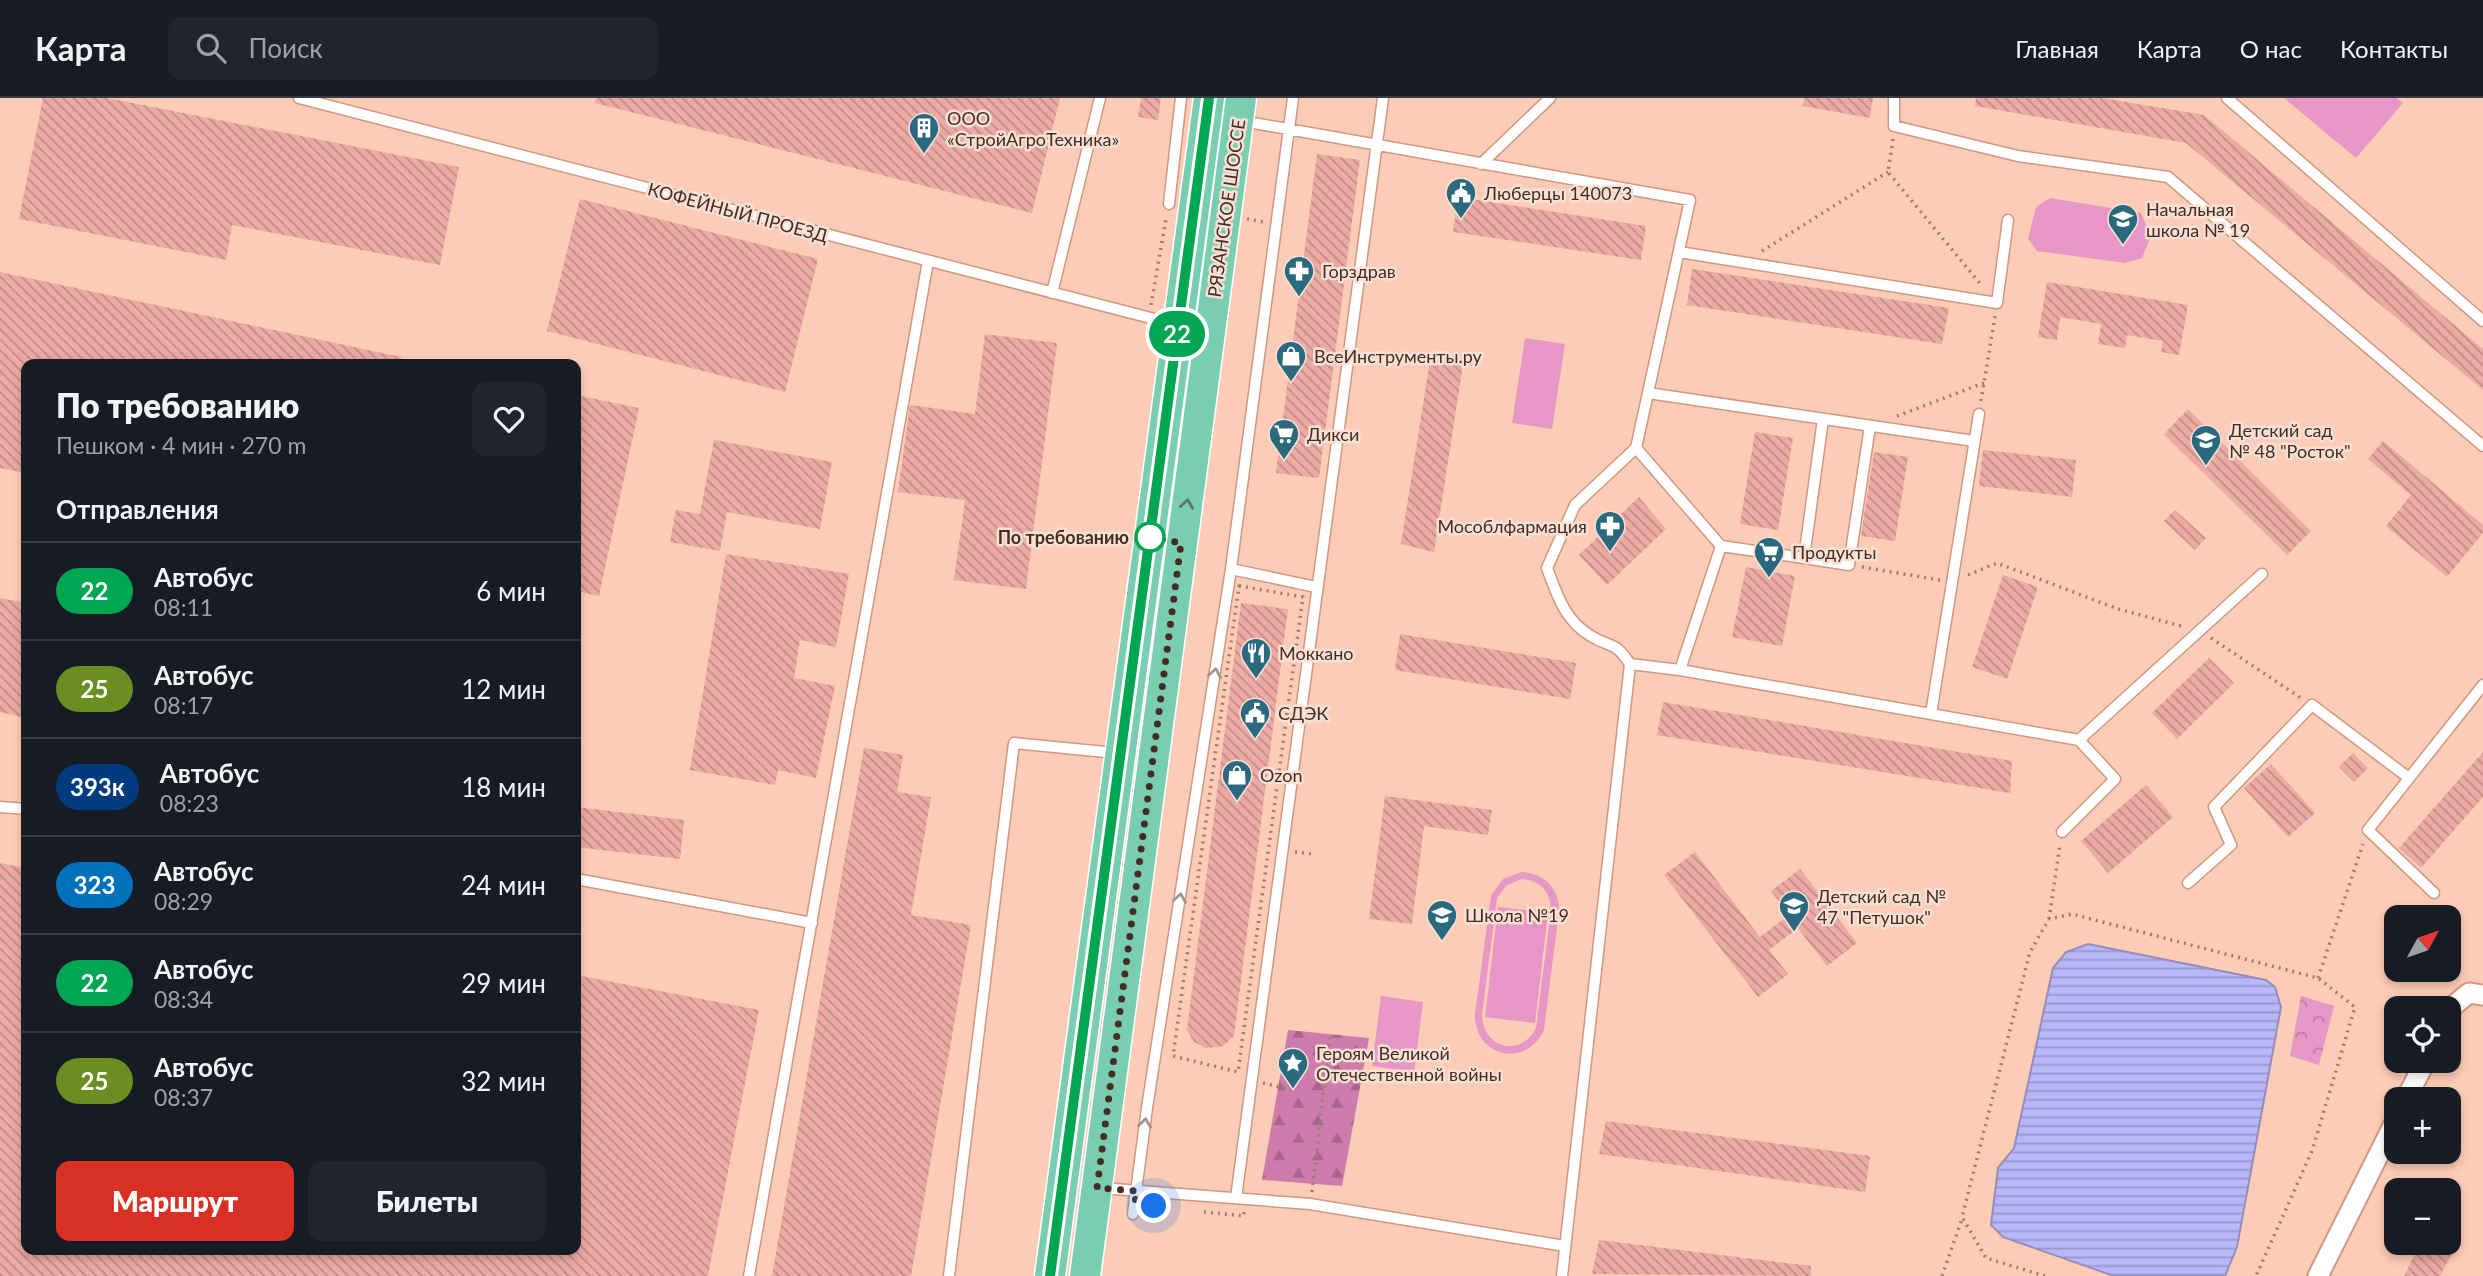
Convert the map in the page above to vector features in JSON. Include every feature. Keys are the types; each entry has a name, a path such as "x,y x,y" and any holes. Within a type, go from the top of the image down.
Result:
{"main road":[{"name":"РЯЗАНСКОЕ ШОССЕ","path":"1050,1276 1209,98"},
{"name":"РЯЗАНСКОЕ ШОССЕ","path":"1084,1276 1239,109"}],"street":[{"path":"2461,1000 2469,993 2483,995"},
{"path":"2318,1276 2384,1144"}],"lane":[{"name":"КОФЕЙНЫЙ ПРОЕЗД","path":"299,98 1178,325"},
{"path":"1052,293 1100,98"},
{"path":"1169,204 1181,98"},
{"path":"1133,1214 1231,569 1293,98"},
{"path":"1236,1198 1383,98"},
{"path":"1481,163 1550,98"},
{"path":"1894,98 1894,126 2018,156 2168,177 2483,446"},
{"path":"2227,98 2483,321"},
{"path":"1239,109 1289,129 1690,200 1636,448 1575,505 1547,568 1564,613 1590,636 1619,648 1630,664 1562,1276"},
{"path":"1679,252 1997,303 2008,220"},
{"path":"749,1276 928,261"},
{"path":"1648,393 1974,441"},
{"path":"1931,714 1979,414"},
{"path":"1804,558 1823,419"},
{"path":"1636,448 1721,546 1849,565 1870,426"},
{"path":"1679,670 1721,546"},
{"path":"1231,569 1316,587"},
{"path":"2079,740 2262,574"},
{"path":"1630,664 1679,670 2079,740 2115,779 2062,832"},
{"path":"2434,893 2368,830 2483,685"},
{"path":"2188,883 2231,845 2214,807 2312,705 2409,778"},
{"path":"949,1276 1014,743 1120,754"},
{"path":"0,807 21,809"},
{"path":"581,880 811,923"},
{"path":"1097,1188 1310,1204 1565,1246"}],"path":[{"path":"1894,126 1888,172 1997,303 1979,414"},
{"path":"1744,262 1888,172"},
{"path":"1870,426 1984,383"},
{"path":"1849,565 1952,582 1997,564 2118,609 2200,631 2312,705"},
{"path":"1239,586 1303,597 1258,928 1238,1072 1173,1056 1239,586"},
{"path":"2318,978 2368,830"},
{"path":"1942,1276 1962,1217 2030,952 2049,919 2062,832"},
{"path":"2049,919 2072,914 2318,978 2355,1007 2312,1151 2256,1276"},
{"path":"1310,1204 1330,1034"},
{"path":"1962,1217 1986,1258 2045,1276"}],"green space":[{"path":"2284,98 2397,98 2403,103 2356,158"},
{"path":"2050,198 2141,213 2151,236 2142,258 2125,263 2037,251 2028,239 2036,207"},
{"path":"1525,338 1565,344 1552,429 1512,423"},
{"path":"1522,872 1538,875 1550,884 1559,904 1544,1030 1536,1042 1525,1050 1514,1053 1502,1053 1483,1040 1477,1029 1475,1014 1491,896 1503,879","holes":["1522,879 1547,893 1551,910 1536,1028 1521,1043 1504,1046 1489,1036 1482,1015 1497,898 1507,885"]},
{"path":"1498,907 1548,913 1535,1023 1485,1017"},
{"path":"1381,996 1423,1002 1414,1072 1372,1066"},
{"path":"2301,996 2334,1006 2319,1065 2290,1056"},
{"path":"1288,1030 1369,1038 1342,1186 1262,1180"}],"water":[{"path":"2088,944 2266,980 2275,987 2281,1007 2237,1247 2225,1276 2114,1276 2003,1237 1991,1225 1998,1168 2014,1148 2053,968 2066,952"}],"building":[{"path":"43,98 107,98 459,167 440,265 232,225 226,260 19,219"},
{"name":"ООО «СтройАгроТехника»","path":"596,98 1060,98 1032,213 595,103"},
{"path":"1141,98 1161,98 1158,120 1138,117"},
{"path":"1804,98 1873,98 1870,118 1803,106"},
{"path":"1976,98 2102,98 2204,115 2483,349 2483,390 2186,143 1975,106"},
{"path":"1317,154 1360,160 1319,478 1276,473"},
{"path":"1458,197 1646,226 1641,260 1453,232"},
{"path":"580,199 818,259 785,392 547,331"},
{"path":"1692,269 1949,308 1942,344 1687,305"},
{"path":"0,272 401,357 21,359 21,472 0,468"},
{"path":"2047,282 2188,305 2179,355 2161,352 2163,341 2127,335 2125,348 2098,344 2101,324 2060,317 2057,340 2038,337"},
{"path":"985,334 1057,343 1026,589 954,580 965,500 898,492 910,405 975,414"},
{"path":"1431,354 1464,358 1434,552 1401,544"},
{"path":"581,396 639,408 599,596 581,592"},
{"path":"2188,409 2311,531 2287,555 2164,434"},
{"path":"1755,432 1793,438 1778,530 1740,524"},
{"path":"714,440 832,462 820,529 727,512 720,551 670,542 676,510 700,514"},
{"path":"2383,441 2483,525 2483,533 2447,577 2386,526 2411,495 2368,459"},
{"path":"1983,450 2076,460 2072,497 1979,486"},
{"path":"1874,452 1908,457 1895,541 1861,536"},
{"path":"1639,497 1666,529 1607,585 1579,555"},
{"path":"2175,510 2206,538 2195,550 2164,521"},
{"path":"726,554 849,574 836,647 800,640 794,678 835,686 816,778 778,770 775,785 690,770"},
{"path":"1746,567 1795,576 1782,646 1732,637"},
{"path":"2003,575 2038,587 2007,679 1972,667"},
{"path":"0,598 21,602 21,717 0,712"},
{"path":"1241,603 1288,609 1234,1036 1223,1046 1207,1048 1194,1042 1187,1030"},
{"path":"1400,634 1576,663 1570,699 1395,670"},
{"path":"2209,658 2234,683 2177,739 2152,713"},
{"path":"1663,702 2012,761 2010,793 1657,735"},
{"path":"864,748 903,755 897,792 931,797 911,915 971,925 911,1276 772,1276"},
{"path":"2483,752 2483,797 2421,868 2399,848"},
{"path":"2353,753 2368,768 2354,782 2339,767"},
{"path":"2271,764 2315,813 2288,837 2244,788"},
{"path":"2146,785 2173,817 2108,873 2081,841"},
{"path":"1385,796 1492,810 1488,835 1424,826 1412,924 1369,919"},
{"path":"581,808 684,820 680,859 581,848"},
{"path":"1695,852 1760,937 1789,915 1771,891 1800,869 1857,943 1827,966 1798,928 1769,950 1788,974 1758,997 1664,875"},
{"path":"0,863 21,867 21,1255 581,1255 581,976 759,1010 708,1276 0,1276"},
{"path":"1606,1121 1870,1156 1865,1192 1599,1154"},
{"path":"1599,1240 1811,1266 1811,1276 1592,1274"},
{"path":"2414,1255 2451,1255 2440,1276 2404,1276"}],"bus line":[{"name":"22","path":"1050,1276 1209,98"}],"place":[{"name":"ООО «СтройАгроТехника»","path":"924,155"},
{"name":"Люберцы 140073","path":"1461,220"},
{"name":"Начальная школа № 19","path":"2123,246"},
{"name":"Горздрав","path":"1299,298"},
{"name":"ВсеИнструменты.ру","path":"1291,383"},
{"name":"Дикси","path":"1284,461"},
{"name":"Детский сад № 48 \"Росток\"","path":"2206,467"},
{"name":"По требованию","path":"1150,537"},
{"name":"Мособлфармация","path":"1610,553"},
{"name":"Продукты","path":"1769,579"},
{"name":"Моккано","path":"1256,680"},
{"name":"СДЭК","path":"1255,740"},
{"name":"Ozon","path":"1237,802"},
{"name":"Детский сад № 47 \"Петушок\"","path":"1794,933"},
{"name":"Школа №19","path":"1442,942"},
{"name":"Героям Великой Отечественной войны","path":"1293,1090"}],"route":[{"path":"1150,537 1181,543 1097,1188 1137,1191 1135,1202 1154,1206"}]}
